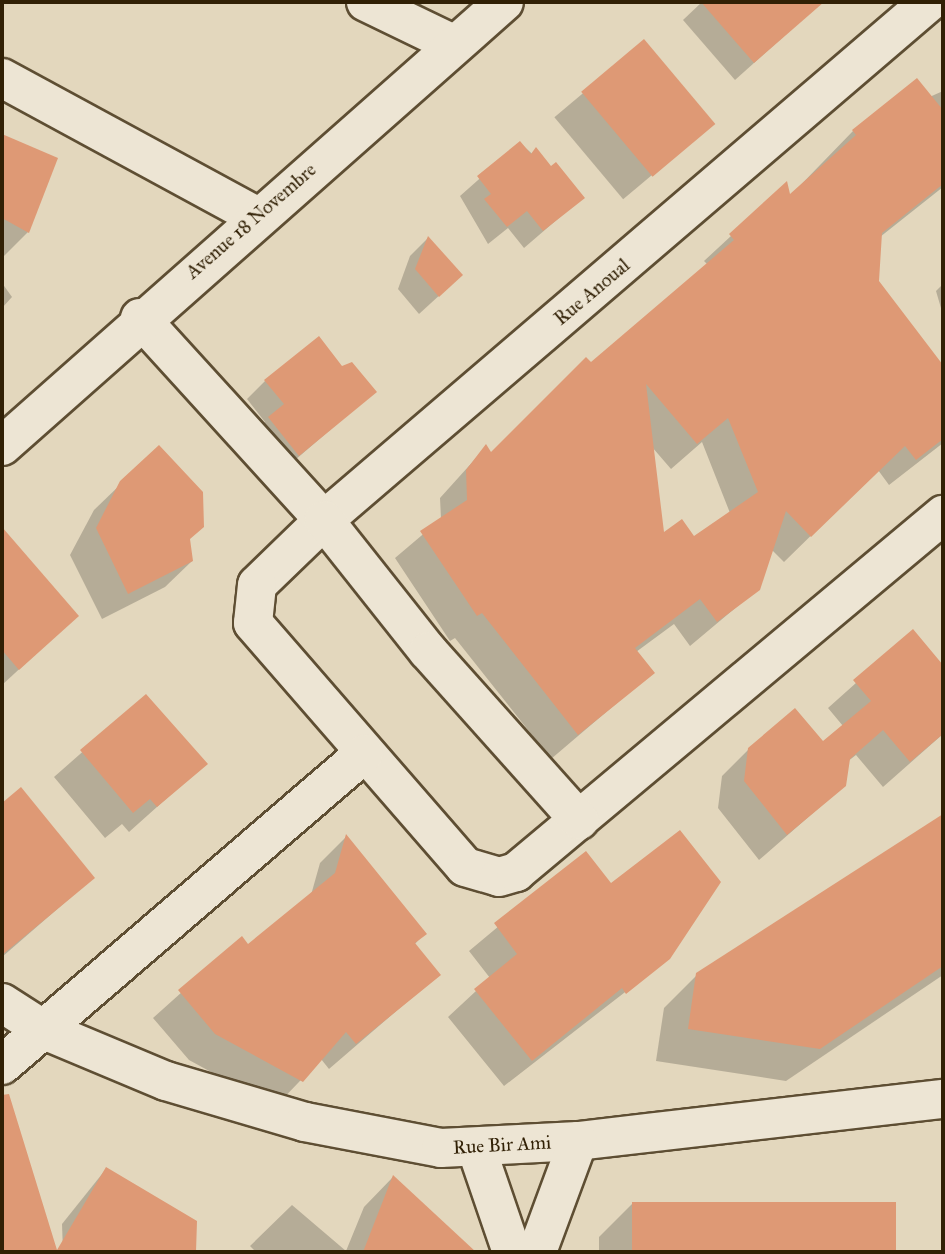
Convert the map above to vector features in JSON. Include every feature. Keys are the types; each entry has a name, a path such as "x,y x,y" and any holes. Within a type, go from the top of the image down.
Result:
{"street":[{"path":"366,2 453,44"},
{"name":"Avenue 18 Novembre","path":"2,446 140,318 504,2"},
{"name":"Rue Anoual","path":"364,754 253,623 257,585 324,520 929,2"},
{"path":"2,78 256,216"},
{"path":"140,318 324,520 428,651 579,820"},
{"path":"2,1065 364,754 465,867 484,873 516,872 943,514"},
{"name":"Rue Bir Ami","path":"2,1003 44,1030 166,1081 305,1122 477,1150 943,1099"},
{"path":"537,1252 578,1141"},
{"path":"477,1150 512,1252"}],"building":[{"path":"701,2 824,2 754,63"},
{"path":"644,39 715,124 653,177 581,92"},
{"path":"917,78 943,110 943,184 882,233 879,281 943,365 943,439 916,460 905,446 811,537 786,511 760,590 717,622 700,599 635,648 655,673 578,735 482,613 477,616 420,531 467,500 466,470 486,444 491,452 586,357 591,362 734,240 729,234 787,181 790,194 856,135 852,130","holes":["646,384 697,444 728,418 758,492 694,536 682,519 664,532"]},
{"path":"2,134 58,158 29,233 2,218"},
{"path":"520,141 531,154 536,147 551,166 556,162 585,198 543,231 527,211 507,227 484,199 491,194 477,176"},
{"path":"428,236 463,275 439,297 415,269"},
{"path":"319,336 342,366 352,362 377,392 299,456 268,417 284,404 264,380"},
{"path":"159,445 203,492 204,527 190,539 193,561 128,594 96,528 120,481"},
{"path":"2,527 79,616 19,670 2,650"},
{"path":"913,629 943,665 943,734 910,762 883,730 850,759 846,786 787,835 744,781 748,748 795,708 823,741 871,701 853,680"},
{"path":"146,694 208,764 157,807 150,799 133,813 80,750"},
{"path":"21,787 95,878 2,955 2,803"},
{"path":"943,814 943,966 820,1049 688,1029 696,973"},
{"path":"680,830 721,882 670,959 626,994 622,988 532,1061 474,989 517,954 494,923 586,851 611,883"},
{"path":"346,834 427,934 415,943 441,975 356,1044 346,1032 303,1082 215,1034 178,990 242,936 248,944 335,873"},
{"path":"9,1094 57,1250 106,1167 197,1221 196,1252 2,1252 2,1095"},
{"path":"393,1175 476,1252 363,1252"},
{"path":"632,1202 896,1202 896,1252 632,1252"}]}
